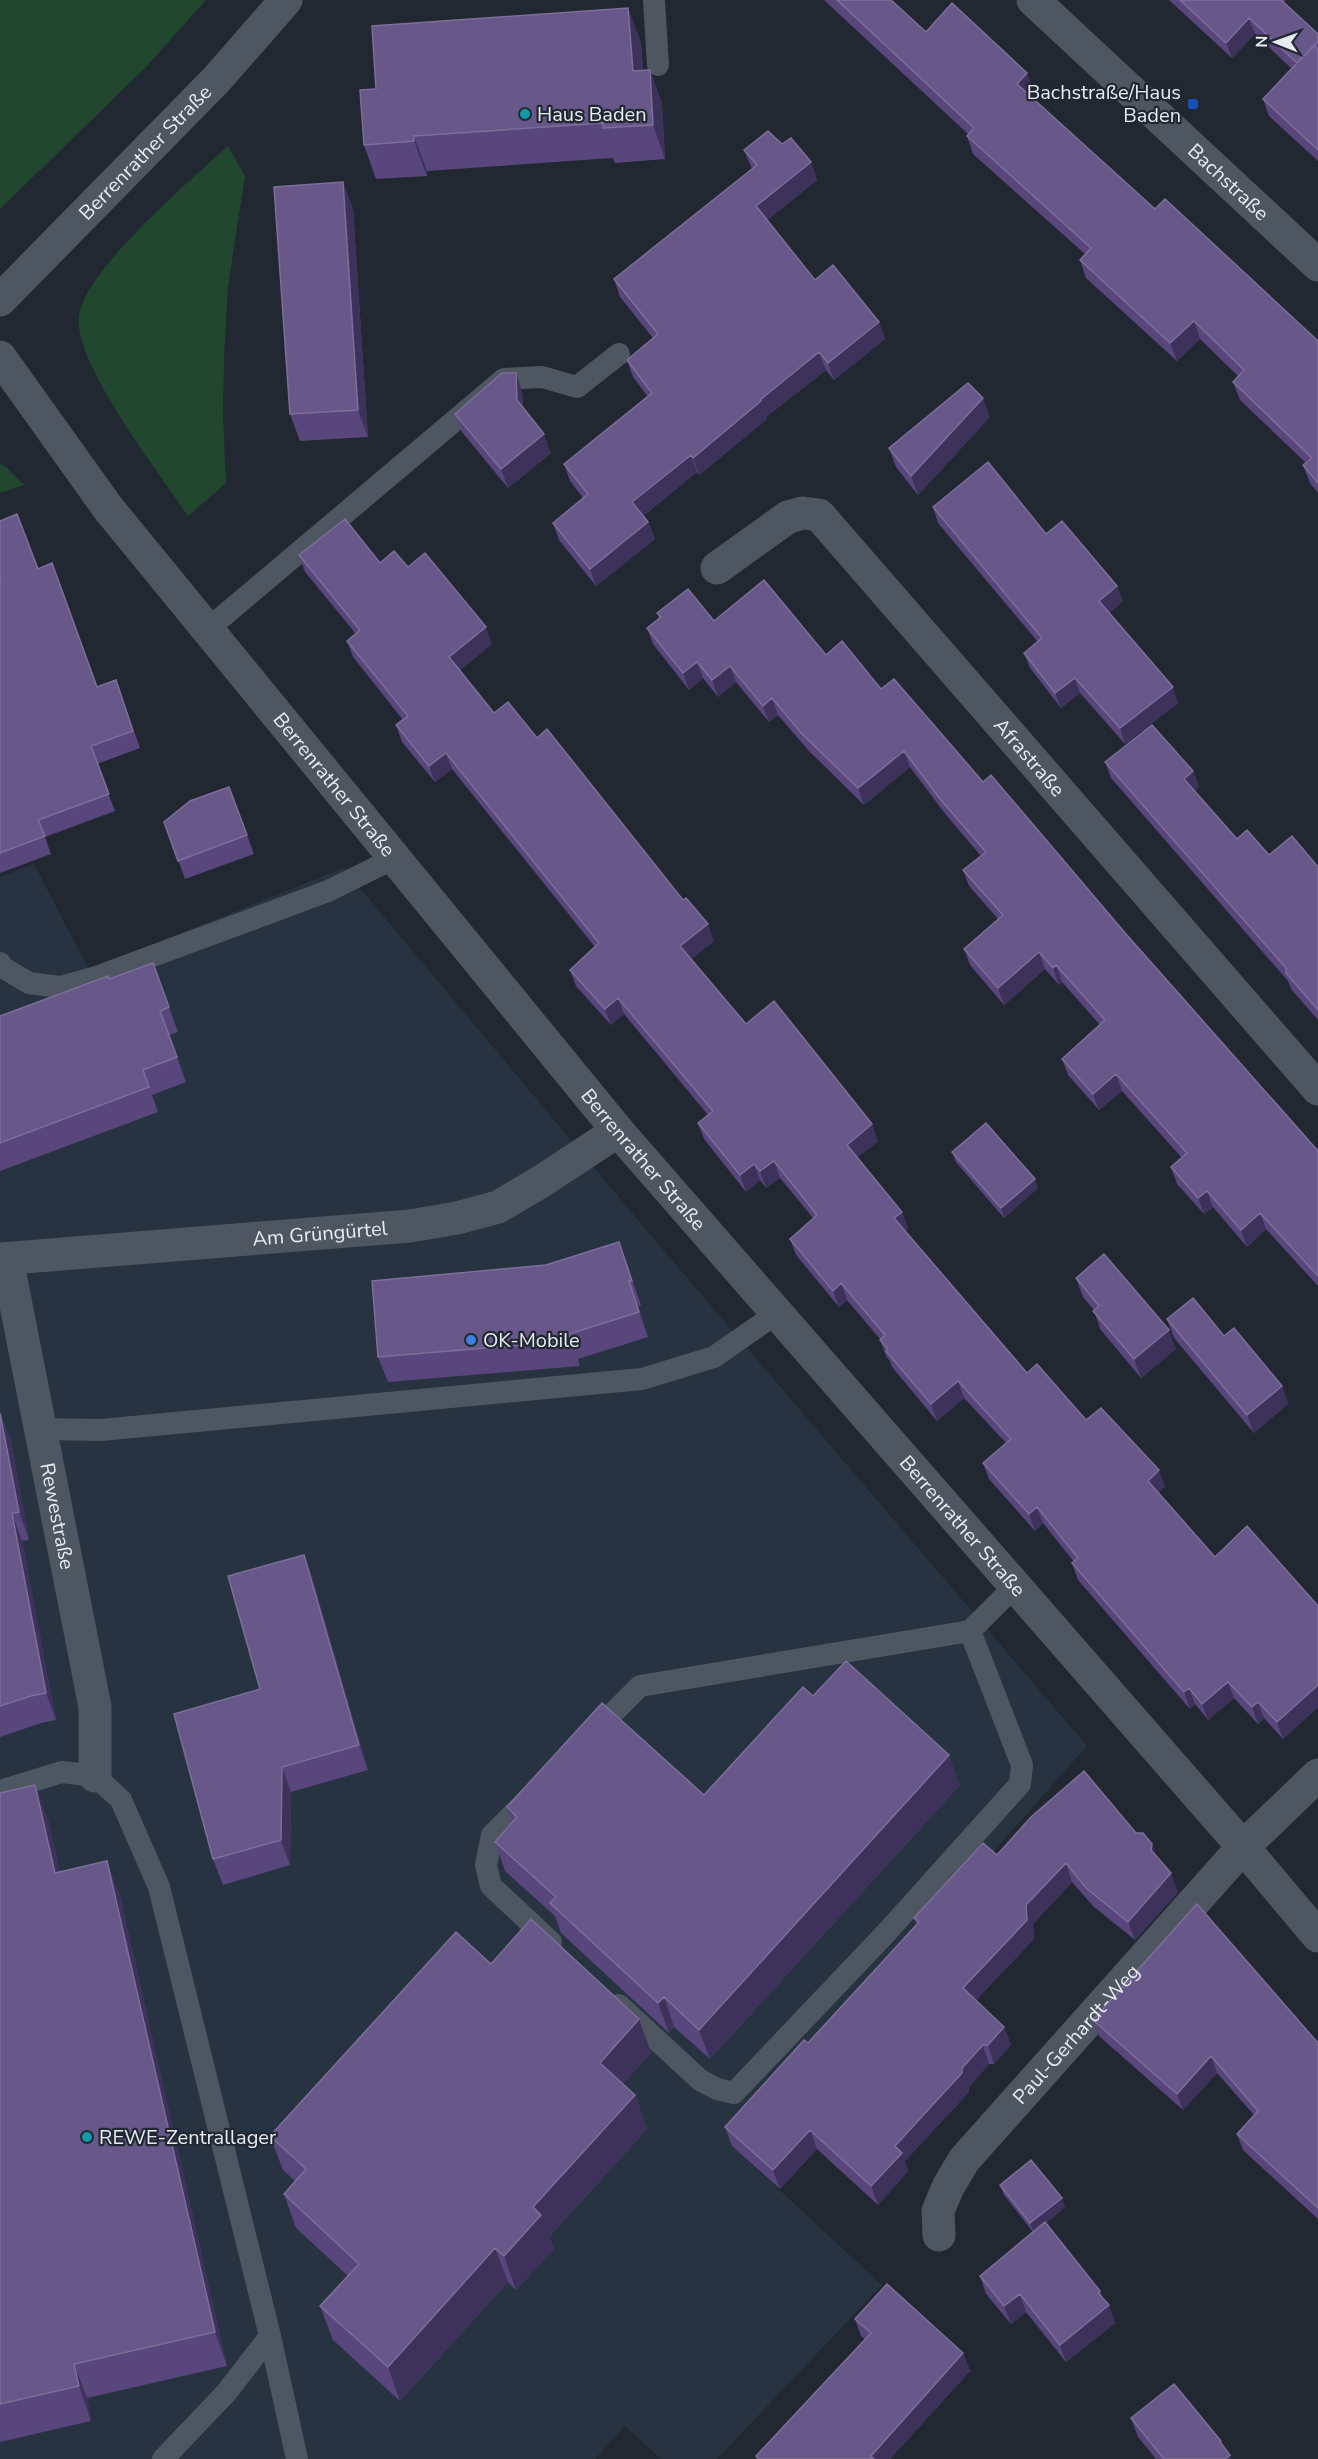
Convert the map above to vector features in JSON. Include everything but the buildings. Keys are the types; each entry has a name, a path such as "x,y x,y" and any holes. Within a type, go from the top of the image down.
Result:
{"street":[{"name":"Berrenrather Straße","path":"0,300 216,81 286,0"},
{"name":"Bachstraße","path":"1033,0 1318,265"},
{"name":"Berrenrather Straße","path":"0,357 108,508 618,1131 1243,1847 1318,1936"},
{"name":"Afrastraße","path":"717,568 788,517 803,513 819,515 1318,1089"},
{"name":"Am Grüngürtel","path":"4,1259 410,1226 457,1218 498,1207 618,1131"},
{"name":"Rewestraße","path":"4,1259 95,1707 95,1776"},
{"name":"Paul-Gerhardt-Weg","path":"939,2235 938,2211 948,2187 964,2160 1243,1847 1318,1775"}],"lane":[{"path":"654,0 658,66"},
{"path":"208,629 504,379 542,377 577,387 619,354"},
{"path":"0,963 2,967 29,983 60,987 96,977 328,891 394,858"},
{"path":"40,1429 101,1430 642,1379 714,1357 777,1313"},
{"path":"574,1752 640,1686 970,1631 1015,1586"},
{"path":"604,1991 700,2080 717,2089 735,2093 888,1932 1020,1784 1022,1765 970,1631"},
{"path":"0,1791 62,1772 95,1776 122,1800 159,1887 270,2336 297,2459"},
{"path":"549,1777 492,1835 486,1864 491,1886 569,1959"},
{"path":"163,2459 226,2393 270,2336"}],"shaded area":[{"path":"34,864 89,970 343,868 648,1232 1087,1746 732,2146 882,2285 717,2459 661,2459 625,2426 595,2459 0,2459 0,877"}],"green space":[{"path":"0,0 206,0 145,68 0,209"},
{"path":"228,146 245,176 228,286 223,415 226,483 188,516 140,447 103,388 89,360 81,335 79,315 86,296 100,274 120,250 167,202"},
{"path":"0,464 6,467 24,485 0,493"}],"place":[{"name":"Bachstraße/Haus Baden","path":"1193,104"},
{"name":"Haus Baden","path":"525,114"},
{"name":"OK-Mobile","path":"471,1340"},
{"name":"REWE-Zentrallager","path":"87,2137"}]}
